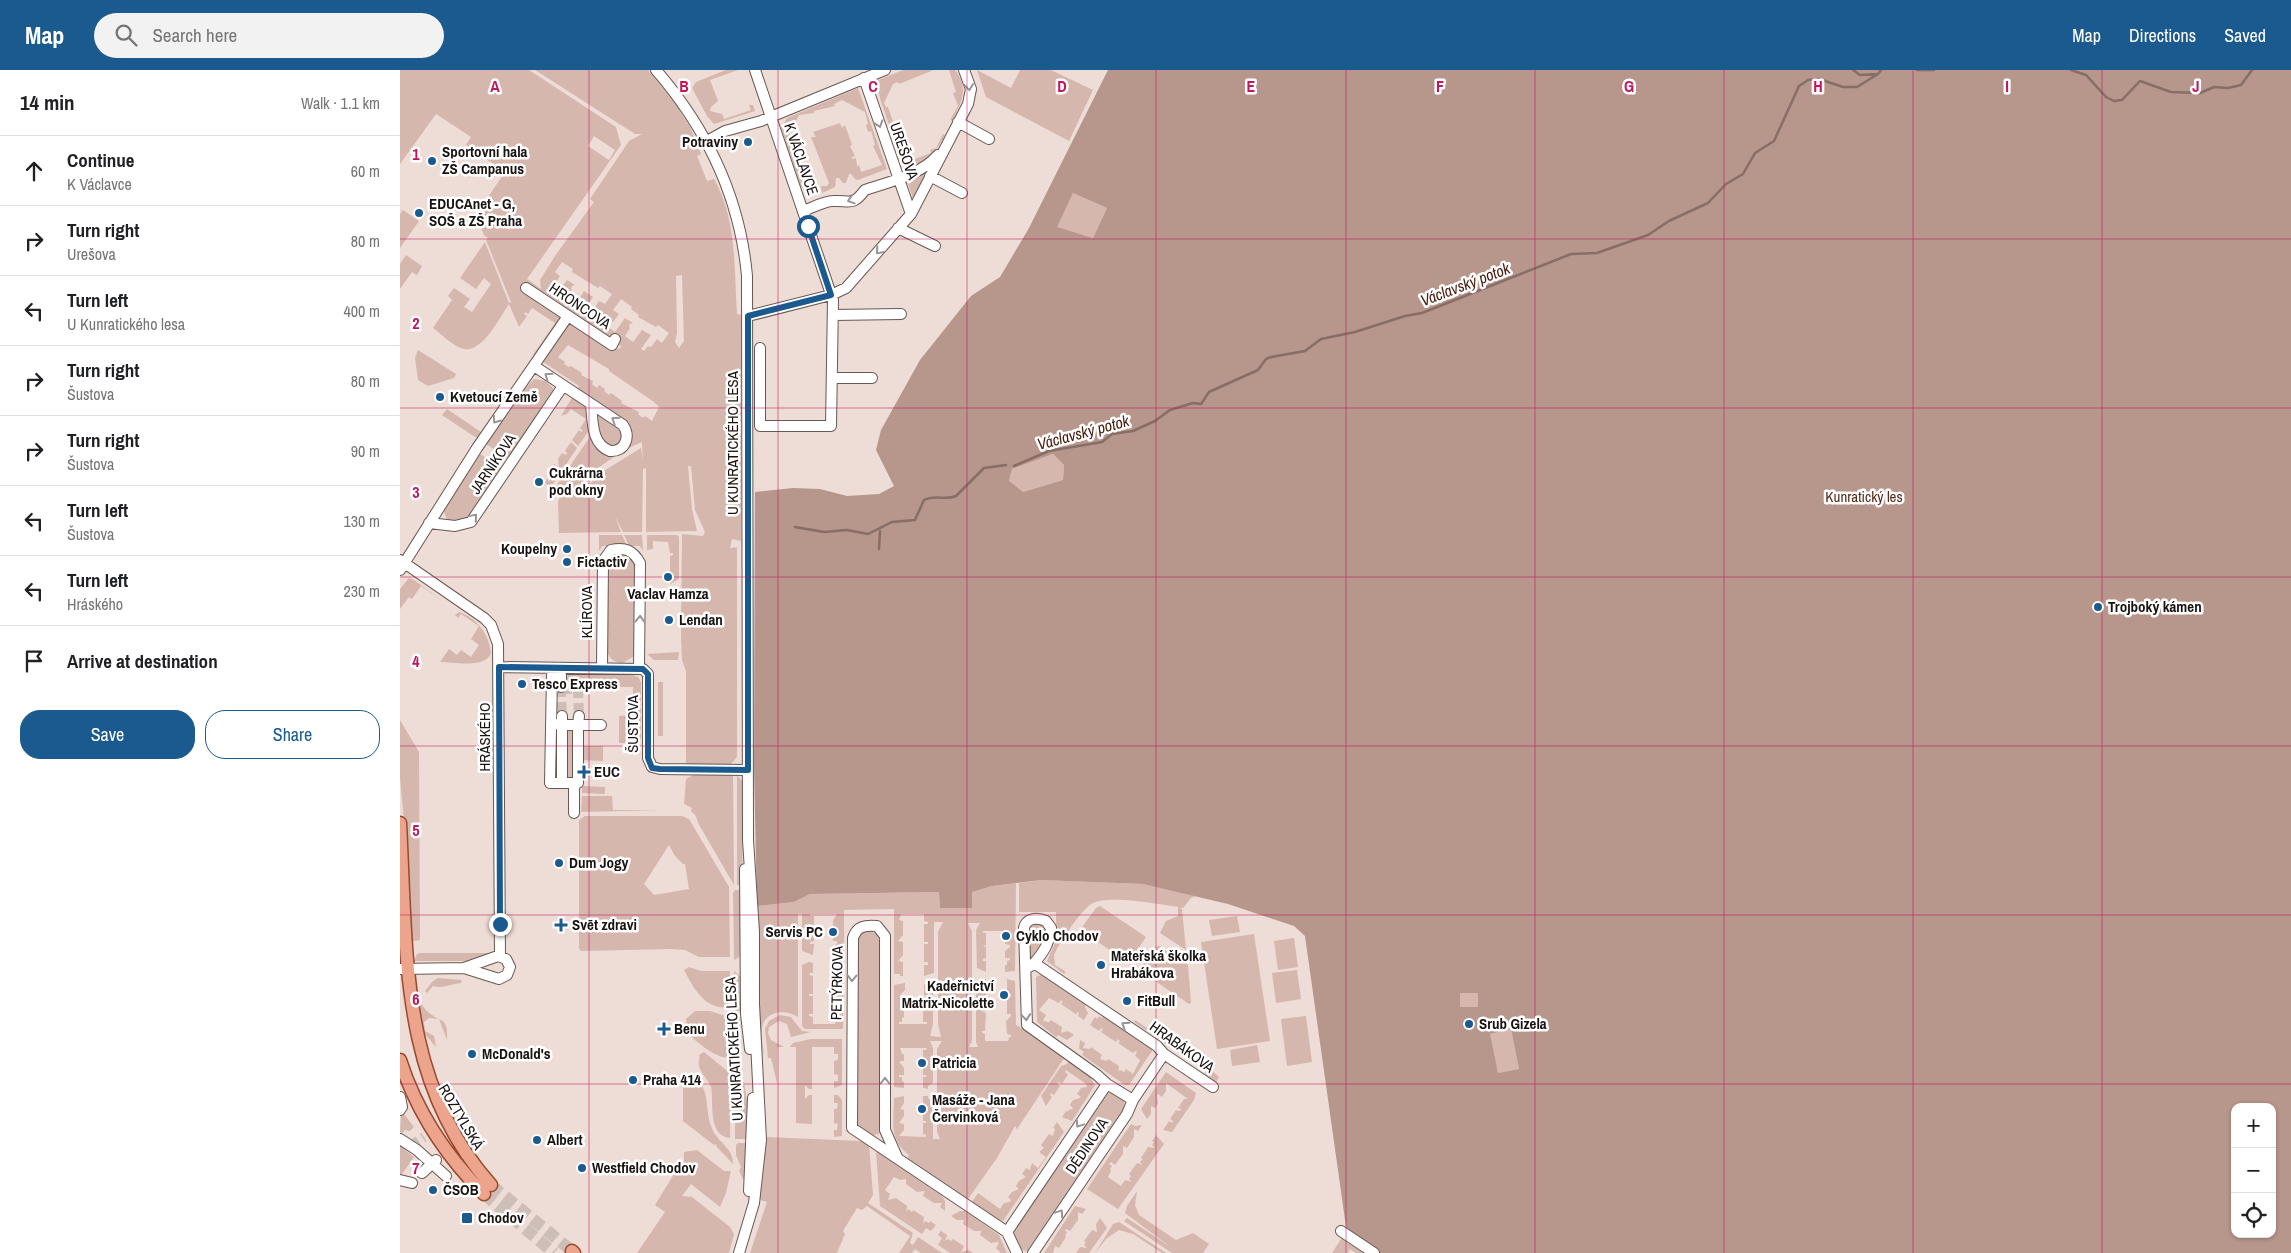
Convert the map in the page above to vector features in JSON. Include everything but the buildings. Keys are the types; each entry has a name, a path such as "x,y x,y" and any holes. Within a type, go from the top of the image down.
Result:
{"main road":[{"name":"ROZTYLSKÁ","path":"400,823 401,969 410,1042 427,1096 443,1126 487,1190 455,1165 440,1144 418,1106 400,1060"}],"street":[{"name":"U KUNRATICKÉHO LESA","path":"656,70 686,108 707,141 733,204 745,254 748,316 748,840 744,888 746,1014 752,1085 751,1164 748,1204 732,1253"},
{"name":"K VÁCLAVCE","path":"755,70 831,295 833,315 831,426 760,426 760,348"},
{"path":"707,141 737,127 771,118 868,74 885,70"},
{"path":"748,316 831,295 846,288 910,214 968,104 971,89 964,70"},
{"name":"UREŠOVA","path":"868,74 910,214"},
{"path":"958,122 989,139"},
{"path":"802,211 833,201 842,203 852,201 860,197 865,190 898,179 933,162 946,146"},
{"path":"930,176 962,193"},
{"path":"898,228 935,246"},
{"name":"HRONCOVA","path":"526,288 612,345 616,339"},
{"path":"833,315 901,314"},
{"name":"JARNÍKOVA","path":"402,565 477,448 568,316"},
{"path":"534,366 590,405 620,423 626,429 626,441 620,449 610,451 598,444 590,405"},
{"path":"832,378 872,378"},
{"name":"JARNÍKOVA","path":"429,523 456,526 471,522 563,386"},
{"name":"KLÍROVA","path":"602,668 603,561 611,550 625,549 636,556 640,563 639,668"},
{"name":"HRÁSKÉHO","path":"402,565 479,614 491,625 498,644 495,958 487,968 490,976 503,978 509,971 509,963 495,958"},
{"path":"499,667 639,668"},
{"name":"ŠUSTOVA","path":"639,668 645,670 648,674 648,758 652,768 748,770"},
{"path":"562,687 556,675 562,742 562,783"},
{"path":"559,721 578,720 601,725"},
{"path":"559,721 550,783 578,783 578,720"},
{"path":"562,742 578,742"},
{"path":"574,783 574,813"},
{"name":"U KUNRATICKÉHO LESA","path":"739,1253 754,1202 761,1140 754,1004 752,888 748,840"},
{"name":"PETÝRKOVA","path":"897,1156 885,1130 885,936 877,926 864,926 856,930 852,938 851,1119 854,1131 895,1157 897,1156 1007,1232 1017,1253"},
{"path":"401,969 464,968 495,958"},
{"name":"HRABÁKOVA","path":"1133,1100 1106,1084 1097,1074 1027,1025 1030,966 1157,1046 1164,1054 1212,1088"},
{"path":"464,968 490,976"},
{"name":"DĚDINOVA","path":"1032,1253 1127,1114 1133,1100 1164,1054"},
{"name":"DĚDINOVA","path":"1007,1232 1106,1084"},
{"path":"867,1139 878,1137 885,1130"},
{"path":"400,1138 434,1161 446,1176"},
{"path":"422,1173 434,1161"},
{"path":"400,1180 412,1183"},
{"path":"1341,1230 1374,1253"}],"shaded area":[{"path":"400,70 529,70 616,127 621,145 527,279 541,289 540,280 594,202 590,199 629,141 642,134 635,134 535,70 648,70 681,111 690,127 701,154 697,156 707,181 714,179 727,211 733,245 737,314 741,315 741,541 732,539 730,548 737,547 737,757 731,764 686,765 686,671 682,660 681,635 682,534 703,536 705,532 695,510 691,466 688,466 692,509 697,531 646,532 646,468 643,469 642,532 623,532 615,516 621,532 559,533 558,501 562,494 554,489 592,434 610,454 629,436 598,406 591,428 578,446 572,440 579,430 583,431 580,428 586,419 571,409 567,414 561,416 579,386 533,355 555,323 532,308 528,314 525,312 524,314 527,316 519,327 509,304 484,340 472,348 465,349 457,346 433,328 452,300 448,296 454,288 470,299 464,307 472,312 491,284 484,278 476,289 460,278 485,242 509,303 511,302 486,240 488,238 484,235 476,215 505,172 466,145 471,137 436,114 400,164","holes":["594,136 615,150 609,160 588,146","562,262 573,269 572,272 612,294 605,304 599,301 594,309 597,311 593,317 584,311 593,297 584,291 576,304 567,298 572,290 572,286 575,285 567,280 557,294 549,289 552,283 555,284 560,276 555,272","682,275 684,341 679,348 675,342 677,333 676,276","550,298 622,347 617,349 545,301","621,299 632,307 631,309 639,315 638,317 656,327 658,325 669,333 662,343 657,339 651,347 648,346 644,351 641,349 651,335 642,330 633,342 625,336 630,328 630,324 633,323 625,318 615,332 607,326 610,320 613,322 619,314 613,310","568,345 609,369 609,371 659,407 652,421 645,416 643,418 638,414 639,412 621,403 622,401 611,393 609,395 599,385 597,388 592,384 593,381 581,375 582,373 571,366 569,367 564,364 565,362 558,357","642,442 643,460 641,448 594,477 593,481 587,486 583,479 622,451"]},
{"path":"726,70 738,70 710,80 718,101 711,107 710,111 722,114 724,119 751,110 749,105 753,105 755,111 714,124 707,116 692,88 696,82"},
{"path":"903,70 934,70 899,84 898,82 893,84 884,103 888,107 900,142 899,145 907,162 931,153 930,150 936,148 943,134 945,135 937,147 929,156 905,169 881,102 876,81"},
{"path":"949,70 955,70 960,77 963,89 961,102 952,121 950,120 958,106 953,93 956,92"},
{"path":"977,70 1011,88 1020,70 1051,70 1093,90 1069,141 986,97"},
{"path":"858,88 887,169 858,180 849,174 846,183 836,178 835,187 822,193 821,186 827,186 829,183 811,137 816,137 813,132 840,123 842,128 845,125 852,145 850,146 855,156 852,159 856,158 857,166 859,165 861,172 882,165 873,146 875,145 871,131 868,132 865,112 842,100 834,104 835,106 814,111 814,113 799,115 787,139 793,150 795,150 797,156 795,157 804,184 806,183 809,191 817,189 818,194 808,197 806,189 801,187 781,128 787,118"},
{"path":"922,173 925,175 916,196 907,198 912,196 908,184 903,186 903,182"},
{"path":"1073,193 1107,208 1093,238 1056,227"},
{"path":"403,210 419,221 400,248 400,214"},
{"path":"406,255 422,266 417,275 412,272 400,289 400,264"},
{"path":"418,350 456,374 454,378 428,386 418,380 415,358"},
{"path":"534,379 546,381 553,388 553,392 510,460 486,444 519,395"},
{"path":"447,409 481,432 478,437 475,437 442,415"},
{"path":"599,415 621,430 619,444 610,447 601,437 597,428"},
{"path":"571,442 577,448 551,487 545,483 547,479 549,481 551,479 547,475 554,464 559,467 558,459 562,453 566,455 565,451"},
{"path":"480,454 504,469 471,516 459,523 448,521 444,512 445,507"},
{"path":"1053,454 1064,465 1063,480 1023,492 1009,482 1012,469"},
{"path":"599,535 622,535 627,546 602,546 599,551"},
{"path":"624,535 642,535 643,551 640,546 629,546"},
{"path":"647,535 677,535 679,537 679,579 670,584 670,576 673,576 673,574 670,573 670,556 673,553 670,553 668,542 653,541 653,549 647,550"},
{"path":"623,550 635,561 634,656 623,663 612,659 606,649 608,558 611,553"},
{"path":"409,578 414,580 444,602 421,586 412,599 409,597 400,609 400,589"},
{"path":"459,612 471,618 477,623 485,633 491,653 488,658 468,664 440,662 449,649 457,655 461,650 471,657 479,645 471,639 479,626 461,614 458,618 455,615"},
{"path":"679,652 678,660 654,660 647,654"},
{"path":"568,675 633,675 638,677 641,682 641,740 639,743 619,743 619,716 633,715 633,687 564,687 564,680"},
{"path":"658,682 663,682 663,736 658,736"},
{"path":"400,720 419,752 420,940 407,942 406,842 400,778"},
{"path":"566,727 574,729 575,778 567,782"},
{"path":"581,746 603,746 603,761 581,760"},
{"path":"695,774 733,774 734,885 698,823 696,816 691,811 692,808 684,804 686,779"},
{"path":"737,775 743,782 742,885 737,885"},
{"path":"582,786 605,787 605,794 582,793"},
{"path":"582,796 612,796 613,810 661,810 581,812"},
{"path":"585,816 682,816 689,819 729,887 730,957 699,957 685,950 671,949 581,951 579,948 579,820","holes":["669,845 675,856 685,864 689,889 654,895 644,884"]},
{"path":"1041,880 1143,884 1196,896 1191,898 1183,908 1179,908 1182,909 1186,950 1160,933 1166,921 1178,916 1178,907 1123,900 1101,901 1093,903 1083,911 1057,949 1054,955 1055,965 1066,972 1064,974 1047,961 1056,941 1056,912 1019,912 1019,883"},
{"path":"1016,883 1015,971 1005,972 1005,965 1010,960 1010,958 1005,958 1005,951 1010,947 1010,945 1005,944 1005,938 1010,933 1007,931 983,931 983,933 986,933 986,945 983,946 986,947 986,958 983,961 986,961 986,972 977,968 976,930 980,923 968,923 972,931 972,1041 969,1047 978,1047 976,1042 976,983 986,979 986,990 982,992 986,993 986,1011 982,1012 986,1013 985,1031 982,1031 985,1034 985,1041 1008,1041 1009,1037 1011,1037 1011,1035 1007,1034 1006,1021 1011,1016 1011,1014 1007,1014 1007,1000 1011,994 1007,993 1007,979 1015,981 1016,1025 1023,1029 1027,1025 1067,1054 1017,1129 1015,1126 997,1158 968,1199 907,1158 909,1155 902,1149 895,1136 893,1122 894,1098 904,1096 904,1103 900,1109 904,1110 904,1116 899,1123 904,1124 904,1130 899,1136 926,1137 923,1134 923,1123 926,1123 926,1121 923,1121 923,1110 926,1107 923,1107 923,1096 928,1096 933,1101 933,1139 940,1139 937,1132 937,1049 942,1041 930,1041 933,1048 933,1083 928,1086 928,1089 923,1088 923,1077 927,1075 923,1075 923,1064 926,1064 926,1062 923,1061 923,1050 927,1048 900,1048 902,1054 904,1054 904,1061 900,1061 900,1063 904,1068 904,1075 899,1075 899,1077 902,1077 904,1088 894,1087 894,985 905,983 905,990 900,995 900,997 904,997 904,1004 900,1010 904,1011 904,1017 899,1024 927,1024 927,1022 923,1022 923,1011 927,1010 923,1008 924,997 927,996 924,995 924,984 933,987 933,1024 930,1036 941,1037 938,1024 938,932 943,922 934,922 934,973 924,976 924,965 928,965 928,962 924,962 924,944 928,944 928,942 924,942 924,924 928,924 928,922 924,921 924,914 901,914 899,920 903,921 903,935 898,941 903,942 903,955 898,961 903,962 903,976 900,976 900,974 894,974 894,909 844,910 844,954 833,955 833,948 837,941 833,941 833,934 838,928 833,927 833,921 837,914 810,914 810,916 814,916 814,928 810,928 810,930 814,930 814,941 810,942 810,944 814,944 813,955 802,951 802,914 798,914 798,1017 782,1012 772,1014 764,1021 761,1037 764,1055 760,1041 758,1002 760,1002 757,991 759,915 757,906 794,902 810,894 939,892 940,908 972,907 972,892 992,886"},
{"path":"735,890 742,890 741,956 734,960 733,893"},
{"path":"1100,906 1146,937 1129,963 1080,930 1096,908"},
{"path":"1237,916 1240,932 1212,936 1209,920"},
{"path":"1041,923 1047,929 1047,939 1032,959 1028,958 1028,930 1032,924"},
{"path":"868,930 881,936 883,1128 880,1133 872,1136 855,1126 857,935"},
{"path":"1254,934 1270,1041 1217,1049 1201,942"},
{"path":"1294,938 1298,967 1278,970 1274,941"},
{"path":"1159,946 1188,965 1191,1003 1189,1004 1139,970 1155,947"},
{"path":"494,953 472,961 414,961 417,954"},
{"path":"809,962 813,963 813,973 809,975 813,976 813,994 809,994 809,996 813,996 813,1014 809,1014 809,1016 813,1017 813,1024 835,1024 836,1020 838,1020 838,1018 834,1017 834,1004 838,997 834,997 834,983 838,977 834,976 834,963 844,964 843,1029 805,1029 802,1026 802,965"},
{"path":"689,967 701,971 730,971 729,1007 713,1005 701,996 691,984 684,970"},
{"path":"1297,970 1301,999 1276,1003 1272,973"},
{"path":"734,971 742,978 743,1011 735,1011"},
{"path":"1042,974 1086,1004 1085,1007 1088,1013 1084,1020 1078,1016 1078,1012 1076,1014 1061,1004 1063,1002 1061,1000 1059,1003 1049,998 1039,1010 1046,1015 1043,1021 1049,1022 1051,1020 1062,1027 1061,1033 1068,1031 1074,1035 1067,1040 1058,1035 1056,1037 1037,1022 1036,977"},
{"path":"438,978 462,980 461,983 443,987 433,986 427,993 425,991"},
{"path":"1460,993 1478,993 1478,1007 1460,1008"},
{"path":"417,999 426,1010 439,1019 429,1018 424,1022 425,1031 434,1036 436,1047 424,1033"},
{"path":"695,1011 710,1011 729,1017 729,1058 712,1052 687,1033 686,1019"},
{"path":"780,1015 791,1017 802,1031 811,1032 791,1037 787,1024 779,1021 769,1027 768,1033 771,1040 784,1047 777,1047 777,1083 771,1058 768,1058 765,1029 769,1021"},
{"path":"740,1016 741,1052 736,1055 734,1017"},
{"path":"1099,1016 1101,1018 1103,1016 1152,1049 1129,1085 1125,1085 1082,1055 1084,1052 1079,1049 1080,1040 1085,1043 1083,1048 1090,1049 1091,1047 1102,1055 1100,1059 1107,1061 1108,1059 1119,1066 1118,1072 1120,1070 1124,1072 1126,1069 1133,1074 1140,1060 1135,1056 1137,1052 1133,1053 1118,1043 1120,1041 1118,1039 1116,1042 1101,1032 1103,1029 1101,1028 1099,1031 1090,1025 1095,1017 1097,1019"},
{"path":"1306,1016 1312,1062 1287,1066 1281,1019"},
{"path":"439,1019 445,1024 447,1040"},
{"path":"1135,1020 1193,1059 1204,1056 1206,1065 1219,1077 1215,1084 1204,1076 1206,1071 1134,1022"},
{"path":"1511,1029 1519,1069 1498,1073 1489,1034"},
{"path":"811,1039 842,1039 842,1085 834,1088 834,1081 838,1081 838,1075 834,1074 834,1061 838,1060 838,1054 834,1054 834,1047 812,1047 812,1089 805,1085 805,1099 812,1095 812,1124 796,1123 796,1047 790,1047 793,1043"},
{"path":"1257,1045 1260,1062 1232,1066 1230,1050"},
{"path":"704,1052 731,1074 730,1138 723,1136 715,1125 711,1087 701,1072 699,1065 699,1055"},
{"path":"1069,1060 1093,1076 1091,1079 1095,1085 1072,1121 1062,1117 1066,1111 1072,1110 1073,1108 1070,1105 1073,1100 1081,1097 1077,1094 1081,1088 1087,1087 1086,1084 1066,1070 1065,1072 1068,1074 1062,1084 1057,1083 1060,1086 1054,1095 1051,1093 1052,1097 1046,1106 1041,1096 1061,1066 1067,1064"},
{"path":"1166,1072 1196,1093 1194,1100 1172,1132 1163,1130 1169,1121 1172,1123 1173,1121 1170,1119 1176,1110 1180,1111 1181,1109 1178,1108 1184,1099 1188,1099 1166,1083 1166,1091 1162,1097 1158,1094 1158,1103 1155,1108 1151,1106 1151,1114 1147,1119 1141,1109"},
{"path":"691,1073 703,1087 711,1126 729,1151 733,1164 716,1146 717,1144 714,1145 683,1121 683,1083 691,1083"},
{"path":"736,1076 744,1082 748,1107 746,1139 735,1139"},
{"path":"1113,1093 1124,1100 1126,1110 1031,1251 1023,1250 1016,1242 1013,1231 1103,1096"},
{"path":"834,1095 838,1095 842,1100 842,1136 834,1137 834,1130 837,1130 838,1124 834,1123 834,1109 837,1109 838,1103 834,1103"},
{"path":"401,1113 404,1114 414,1127 410,1131 404,1130 404,1132 400,1133"},
{"path":"1057,1122 1064,1132 1003,1221 996,1219 972,1202 978,1193 1000,1209 1004,1203 1010,1202 1011,1200 1008,1197 1012,1192 1019,1189 1016,1186 1019,1181 1026,1177 1022,1174 1026,1168 1030,1170 1032,1163 1038,1168 1046,1157 1039,1152 1044,1148 1041,1145 1049,1134 1053,1136 1055,1129 1053,1128"},
{"path":"1131,1124 1135,1126 1142,1125 1138,1131 1134,1129 1134,1137 1127,1148 1123,1146 1123,1154 1115,1165 1111,1162 1109,1164 1112,1166 1108,1177 1121,1186 1125,1180 1132,1182 1129,1179 1131,1176 1129,1174 1137,1163 1143,1165 1140,1162 1143,1159 1141,1158 1148,1147 1155,1148 1152,1145 1154,1142 1152,1141 1156,1135 1164,1144 1118,1209 1087,1189"},
{"path":"767,1137 860,1141 869,1144 873,1195 868,1203 913,1233 910,1243 913,1245 918,1237 942,1253 921,1253 915,1249 912,1253 899,1253 910,1236 867,1206 862,1210 857,1208 843,1231 845,1234 837,1253 750,1253 767,1202 760,1200"},
{"path":"400,1141 406,1146 404,1149 414,1157 400,1177"},
{"path":"738,1143 747,1143 747,1186 739,1171 741,1167 736,1155 736,1145"},
{"path":"697,1150 724,1171 731,1171 726,1193 720,1207 691,1184 682,1196 692,1197 730,1227 734,1234 729,1253 637,1253 665,1212 655,1205 679,1166 684,1166 684,1152"},
{"path":"876,1151 942,1196 945,1201 945,1211 940,1207 942,1203 934,1203 923,1196 925,1191 917,1192 906,1184 906,1179 900,1180 894,1177 885,1190 890,1194 888,1200 896,1198 907,1206 906,1212 908,1209 912,1212 913,1210 924,1217 923,1224 925,1221 929,1223 930,1221 936,1225 931,1231 926,1228 922,1234 880,1206"},
{"path":"1137,1191 1135,1205 1139,1215 1176,1240 1193,1233 1209,1244 1203,1253 1172,1253 1124,1221 1127,1218 1172,1248 1125,1213 1127,1206"},
{"path":"1075,1206 1086,1209 1082,1214 1078,1212 1078,1220 1070,1231 1066,1229 1066,1237 1059,1248 1055,1246 1053,1253 1044,1253"},
{"path":"960,1211 965,1211 999,1235 1007,1253 1001,1253 996,1248 999,1243 991,1243 980,1235 981,1231 974,1231 963,1224 964,1220 957,1220 951,1216"},
{"path":"1100,1218 1107,1228 1089,1253 1076,1253 1080,1247 1087,1248 1084,1245 1086,1242 1084,1241 1092,1230 1097,1232 1096,1224"},
{"path":"1119,1222 1166,1253 1162,1253 1133,1234 1119,1230 1106,1239 1095,1253 1113,1224"},
{"path":"941,1231 947,1235 945,1241 953,1239 964,1246 961,1252 969,1250 973,1253 950,1253 938,1245 942,1238 938,1235"},
{"path":"1341,1239 1363,1253 1356,1253 1350,1249 1348,1253 1332,1253"}],"green space":[{"name":"Kunratický les","path":"1108,70 2291,70 2291,1253 1374,1253 1347,1234 1305,936 1294,926 1228,904 1143,884 1041,880 992,886 972,892 972,908 940,908 939,892 810,894 794,902 757,906 754,768 755,492 793,488 820,489 847,496 879,494 894,486 876,450 881,430 920,360 971,296 1000,277 1029,228","holes":["1073,193 1107,208 1093,238 1057,227","1053,454 1064,465 1063,480 1023,492 1009,481 1012,469","1460,993 1478,993 1478,1007 1460,1007","1511,1029 1519,1069 1498,1073 1490,1034"]}],"waterway":[{"path":"1853,70 1860,75 1878,74 1881,70"},
{"path":"1917,70 1934,70"},
{"path":"2071,70 2086,75 2106,97 2114,101 2122,100 2140,81 2171,92 2200,93 2214,87 2228,88 2241,85 2252,70"},
{"name":"Václavský potok","path":"1014,466 1049,451 1102,442 1112,434 1133,431 1155,421 1170,410 1193,403 1201,404 1209,392 1258,370 1266,359 1271,357 1305,351 1321,339 1355,332 1405,316 1422,313 1571,254 1597,253 1648,235 1669,221 1708,203 1726,184 1743,174 1755,153 1774,141 1799,86 1808,80 1819,79 1843,87 1857,87 1878,74"},
{"name":"Václavský potok","path":"795,527 824,532 847,530 868,534 892,522 915,520 924,500 956,496 984,468 1006,465"},
{"path":"879,549 880,531"}],"tunnel":[{"path":"561,687 562,716"},
{"path":"562,689 578,689 579,716"},
{"path":"410,1146 424,1137"},
{"path":"491,1185 572,1251"},
{"path":"484,1194 554,1253"}],"place":[{"name":"Potraviny","path":"748,142"},
{"name":"Sportovní hala ZŠ Campanus","path":"432,161"},
{"name":"EDUCAnet - G, SOŠ a ZŠ Praha","path":"419,213"},
{"name":"Kvetoucí Země","path":"440,397"},
{"name":"Cukrárna pod okny","path":"539,482"},
{"name":"Koupelny","path":"567,549"},
{"name":"Fictactiv","path":"567,562"},
{"name":"Vaclav Hamza","path":"668,577"},
{"name":"Trojboký kámen","path":"2098,607"},
{"name":"Lendan","path":"669,620"},
{"name":"Tesco Express","path":"522,684"},
{"name":"EUC","path":"584,772"},
{"name":"Dum Jogy","path":"559,863"},
{"name":"Svēt zdravi","path":"561,925"},
{"name":"Servis PC","path":"833,932"},
{"name":"Cyklo Chodov","path":"1006,936"},
{"name":"Mateřská školka Hrabákova","path":"1101,965"},
{"name":"Kadeřnictví Matrix-Nicolette","path":"1004,995"},
{"name":"FitBull","path":"1127,1001"},
{"name":"Srub Gizela","path":"1469,1024"},
{"name":"Benu","path":"664,1029"},
{"name":"McDonald's","path":"472,1054"},
{"name":"Patricia","path":"922,1063"},
{"name":"Praha 414","path":"633,1080"},
{"name":"Masáže - Jana Červinková","path":"922,1109"},
{"name":"Albert","path":"537,1140"},
{"name":"Westfield Chodov","path":"582,1168"},
{"name":"ČSOB","path":"433,1190"},
{"name":"Chodov","path":"467,1218"}],"route":[{"path":"500,924 499,667 643,669 648,674 648,762 652,768 748,770 748,316 831,295 808,226"}]}
